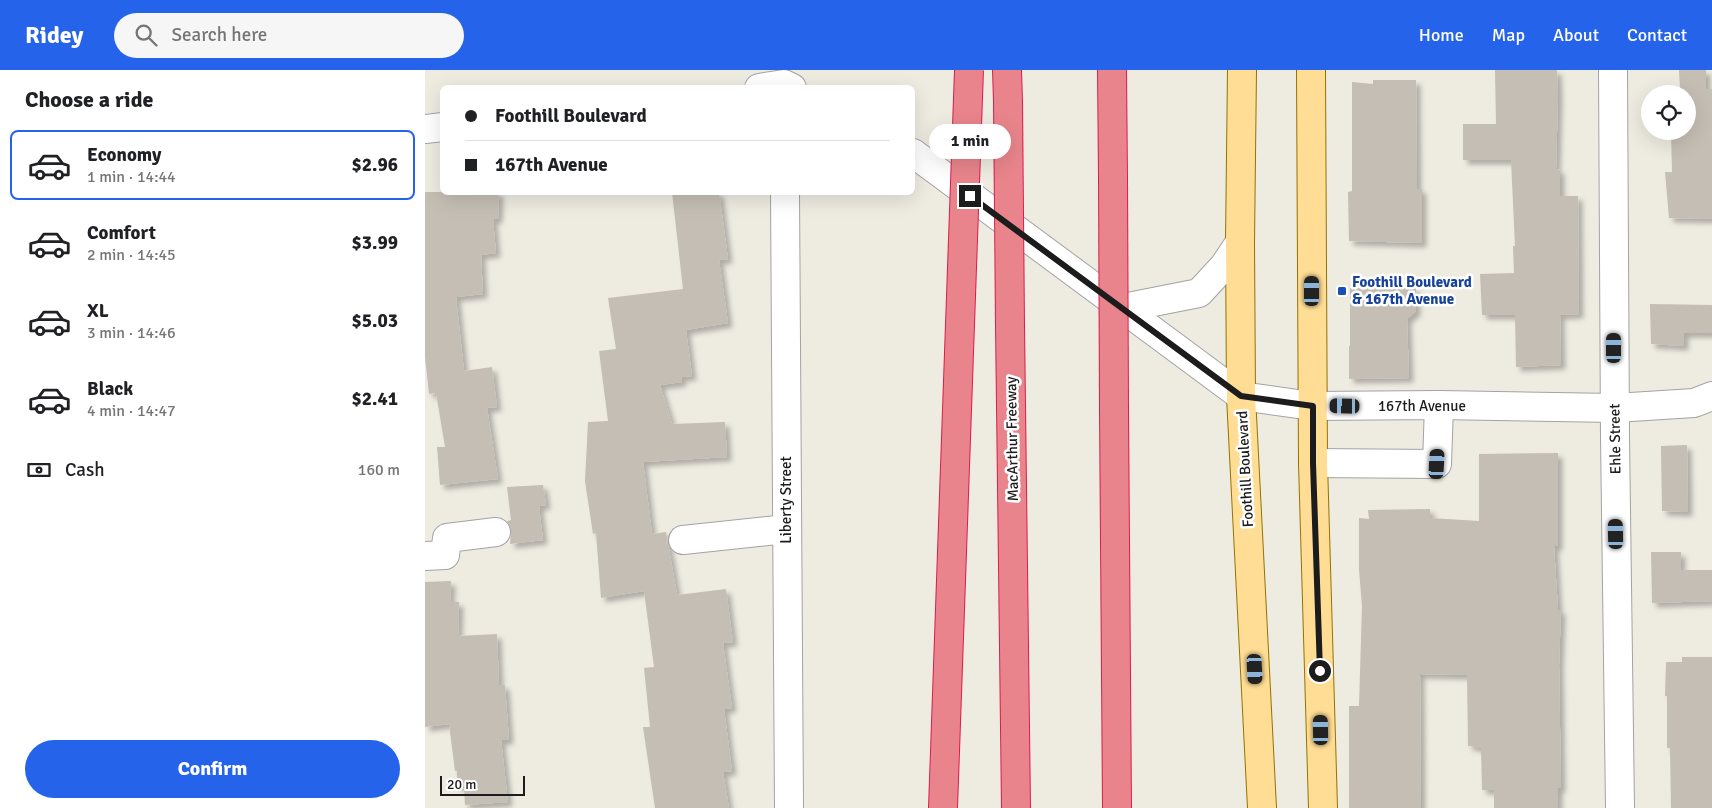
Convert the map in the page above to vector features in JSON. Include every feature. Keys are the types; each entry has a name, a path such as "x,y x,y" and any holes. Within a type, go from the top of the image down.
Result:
{"highway":[{"path":"943,808 969,70"},
{"name":"MacArthur Freeway","path":"1007,70 1016,808"},
{"path":"1112,70 1117,808"}],"main road":[{"name":"Foothill Boulevard","path":"1242,70 1241,396 1262,808"},
{"path":"1311,70 1313,463 1323,808"}],"street":[{"name":"Ehle Street","path":"1613,70 1620,808"},
{"path":"425,130 440,128"},
{"name":"167th Avenue","path":"915,154 1241,396 1313,406 1439,405 1615,408 1694,403 1712,396"},
{"name":"Liberty Street","path":"789,200 787,529 789,808"},
{"path":"1123,308 1199,293 1225,266 1240,242"},
{"path":"1313,463 1437,464 1439,405"},
{"path":"683,540 787,529"},
{"path":"425,556 445,555 447,538 496,532"}],"building":[{"path":"1495,70 1557,70 1556,169 1560,170 1560,196 1578,196 1579,314 1560,315 1561,365 1516,367 1515,315 1482,315 1480,274 1514,273 1513,246 1515,246 1511,160 1463,160 1463,124 1496,124"},
{"path":"1679,70 1706,70 1706,89 1712,89 1712,219 1669,218 1665,172 1672,172 1671,140 1696,140 1696,85 1680,85"},
{"path":"1373,80 1416,80 1417,189 1422,189 1422,243 1349,241 1348,192 1352,191 1352,82 1373,84"},
{"path":"425,192 440,192 440,195 499,195 498,219 493,219 496,253 481,255 483,294 456,297 464,371 492,367 497,407 487,408 498,479 440,485 437,447 445,447 436,393 429,394 425,357"},
{"path":"672,195 719,195 728,259 719,260 728,323 686,330 692,376 681,377 682,382 660,385 672,424 725,422 727,457 643,462 652,534 666,532 677,595 726,589 733,642 723,643 732,708 724,709 732,771 723,772 729,808 655,808 643,727 650,727 644,668 654,667 644,591 601,598 596,533 593,534 585,481 588,422 608,421 599,351 616,349 608,298 683,289"},
{"path":"1350,288 1416,288 1416,311 1407,319 1409,378 1349,379"},
{"path":"1650,304 1712,305 1712,333 1684,333 1684,346 1651,344"},
{"path":"1687,445 1688,512 1662,511 1661,446"},
{"path":"1558,453 1558,546 1554,546 1558,610 1561,610 1559,665 1561,788 1558,788 1558,808 1494,808 1494,790 1482,790 1481,748 1468,746 1467,675 1420,674 1421,808 1349,808 1349,706 1359,706 1362,606 1359,570 1359,518 1369,519 1368,510 1430,509 1430,518 1479,521 1479,454"},
{"path":"543,485 546,505 539,506 543,540 510,544 511,530 507,521 511,520 507,487"},
{"path":"1651,552 1681,552 1681,570 1712,570 1712,601 1652,603"},
{"path":"451,581 450,602 459,602 458,636 497,634 499,685 505,685 509,740 501,740 508,802 465,805 464,787 457,787 457,771 455,771 449,724 425,727 425,582"},
{"path":"1682,657 1712,657 1712,808 1671,808 1670,748 1667,748 1667,696 1665,696 1666,662 1682,662"}],"place":[{"name":"Foothill Boulevard & 167th Avenue","path":"1342,291"}],"route":[{"path":"970,196 1241,396 1313,406 1313,463 1320,671"}]}
